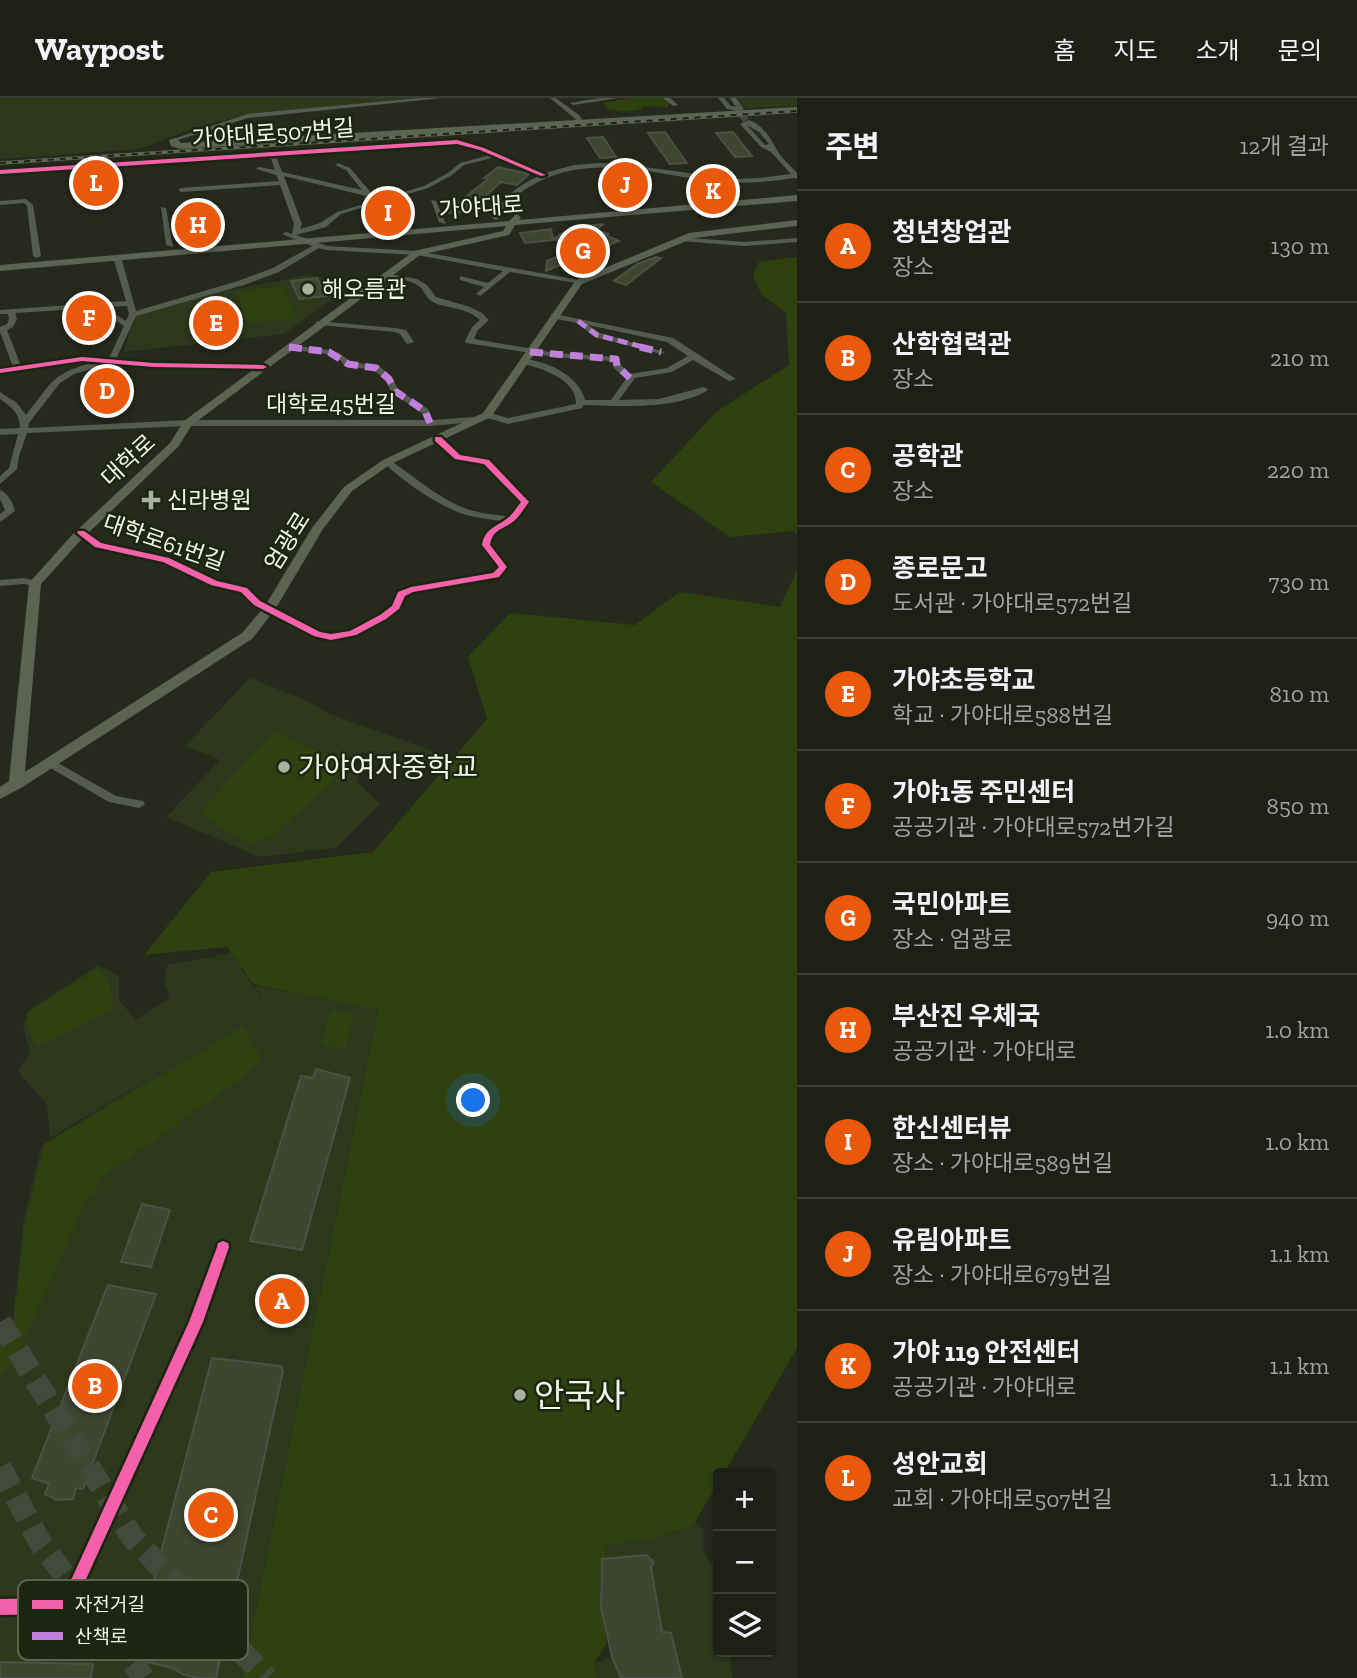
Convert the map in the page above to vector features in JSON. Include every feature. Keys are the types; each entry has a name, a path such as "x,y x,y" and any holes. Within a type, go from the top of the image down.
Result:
{"main road":[{"path":"173,140 174,144 181,146 737,110 797,109"},
{"name":"가야대로","path":"0,268 293,236 496,218 514,220 797,191"},
{"name":"가야대로","path":"0,259 797,198"},
{"name":"대학로","path":"35,583 81,533 174,445 188,423 417,253 506,233 514,220"},
{"path":"486,415 579,282 692,235 797,223"},
{"name":"엄광로","path":"0,794 247,636 270,608 318,528 348,489 387,462 486,415"},
{"path":"16,785 35,583"}],"street":[{"path":"173,140 247,116 439,98"},
{"path":"553,98 560,107 572,111 581,121"},
{"path":"573,103 615,98"},
{"path":"666,98 675,105"},
{"path":"720,98 729,108 737,110"},
{"path":"727,98 737,110"},
{"path":"733,98 740,107 737,110"},
{"path":"743,123 754,124 774,145 774,151 763,146 743,123"},
{"path":"750,125 797,176"},
{"name":"가야대로507번길","path":"0,172 457,142 543,175"},
{"path":"272,154 298,224 293,236"},
{"path":"293,236 323,225 339,213 438,182 462,164 496,155"},
{"path":"496,218 499,209 513,193 543,175 592,163 743,181 797,176"},
{"path":"338,165 348,169 368,193 381,202"},
{"path":"259,169 368,193"},
{"path":"181,190 282,183"},
{"path":"0,203 26,201 30,205 37,256"},
{"path":"433,201 443,222"},
{"path":"163,208 170,245"},
{"path":"293,236 317,246"},
{"path":"681,239 744,244 797,240"},
{"path":"133,314 242,283 276,270 317,246"},
{"name":"대학로","path":"317,246 417,253 506,269"},
{"path":"112,360 133,314 117,257"},
{"path":"480,294 506,269 579,282"},
{"path":"386,275 422,283 429,289 433,299 480,314 485,320 469,341 527,356 616,359 617,366 630,377"},
{"path":"464,278 489,286"},
{"path":"0,312 130,303"},
{"path":"98,307 128,325"},
{"path":"10,312 13,319 10,325 3,329 17,367"},
{"path":"554,316 670,340 687,350 692,357 732,379"},
{"path":"578,321 597,335 661,352"},
{"path":"320,323 395,330 402,332 410,342"},
{"path":"289,348 322,350 344,358 348,363 376,368 389,379 396,391 425,411 430,423"},
{"path":"527,356 575,387 581,402"},
{"path":"613,402 630,377 669,370 692,357"},
{"path":"0,371 82,359 154,365 263,367"},
{"path":"0,481 13,469 14,453 24,427 53,384 75,370 112,360"},
{"path":"581,402 666,400 688,397 704,390"},
{"path":"0,395 19,408 24,427"},
{"path":"486,415 508,421 579,406 581,402"},
{"name":"대학로45번길","path":"0,432 24,427 188,423 473,421"},
{"path":"387,462 450,505 470,513 510,520 525,502 486,462 458,457 438,439"},
{"path":"0,493 8,503 0,519"},
{"name":"대학로61번길","path":"81,533 98,545 166,561 214,583 244,590 257,603 317,634 331,638 344,637 383,617 396,607 401,594 411,590 496,575 503,567 486,545 486,538 495,527 510,520"},
{"path":"0,583 24,580 35,583"},
{"path":"51,762 113,799 139,804"},
{"path":"78,1580 196,1322 223,1247"},
{"path":"0,1607 18,1607"}],"shaded area":[{"path":"0,98 417,98 242,115 186,131 140,149 0,159"},
{"path":"629,98 664,98 669,103 668,107 644,106 626,112 608,109 603,103"},
{"path":"737,98 797,98 797,106 745,108"},
{"path":"797,257 797,534 793,531 730,537 651,482 716,412 789,365 786,313 761,294 753,275 759,262"},
{"path":"307,275 321,277 333,298 284,334 123,352 137,313 211,291 243,288"},
{"path":"284,286 296,318 247,323 236,291"},
{"path":"797,570 797,1348 727,1468 713,1468 713,1491 695,1522 688,1528 655,1538 608,1545 600,1581 607,1643 594,1663 596,1678 242,1678 246,1660 248,1660 248,1649 378,1010 253,984 227,947 144,955 211,872 373,852 487,719 468,657 510,613 635,625 680,592 780,607"},
{"name":"가야여자중학교","path":"250,678 303,699 330,714 436,752 419,774 363,752 354,759 358,783 380,804 336,848 260,857 166,817 220,760 185,746"},
{"path":"274,732 332,757 341,773 270,838 248,844 199,813"},
{"path":"231,953 264,1003 254,985 378,1009 248,1648 248,1580 18,1580 18,1660 246,1660 242,1678 0,1678 0,1342 13,1318 24,1219 42,1145 170,1066 50,1138 47,1105 18,1071 30,1053 23,1027 28,1011 98,965 119,976 119,1000 136,1020 170,998 164,982 167,965"},
{"path":"98,968 111,985 112,1009 36,1047 28,1023 28,1012"},
{"path":"331,1010 355,1014 345,1049 321,1045"},
{"path":"243,1026 261,1057 243,1077 98,1180 97,1189 88,1197 15,1360 0,1376 0,1346 14,1319 26,1219 44,1145"},
{"path":"695,1522 704,1530 703,1547 709,1563 713,1564 713,1657 730,1657 732,1678 596,1678 594,1663 611,1657 601,1608 602,1559 608,1545 679,1532"}],"building":[{"path":"665,132 687,163 670,164 648,133"},
{"path":"733,132 752,156 735,157 716,133"},
{"path":"603,137 616,157 600,158 587,138"},
{"path":"498,167 529,174 517,185 501,182 468,212 445,213 488,179 484,178"},
{"path":"219,217 223,230 176,233 173,220"},
{"path":"604,224 595,230 609,234 525,243 520,233 551,229 553,239 571,228"},
{"path":"607,236 619,241 546,271 547,261"},
{"path":"656,257 661,258 626,285 614,281 637,264"},
{"name":"해오름관","path":"317,278 327,296 299,299 291,281"},
{"path":"316,1069 350,1078 302,1250 250,1241 301,1076 313,1078"},
{"path":"142,1204 170,1210 151,1267 121,1262"},
{"path":"272,1277 303,1282 292,1324 260,1319"},
{"path":"108,1285 156,1294 83,1489 76,1488 73,1499 57,1500 45,1494 49,1484 32,1478"},
{"path":"212,1358 281,1366 283,1371 237,1580 154,1580"},
{"path":"646,1555 654,1562 651,1567 662,1632 671,1633 682,1678 621,1678 612,1657 601,1608 602,1559"},
{"path":"137,1660 220,1660 216,1678 197,1678 173,1668"},
{"path":"0,1662 93,1664 91,1678 0,1678"}],"tunnel":[{"path":"735,107 750,125"},
{"path":"0,1322 132,1537 173,1580"},
{"path":"0,1467 41,1544 69,1580"},
{"path":"248,1658 267,1678"},
{"path":"130,1660 144,1678"}],"railway":[{"path":"0,163 797,111"}],"marked path":[{"path":"578,321 597,335 661,352"},
{"path":"289,347 329,352 348,364 376,368 389,379 395,391 425,411 430,423"},
{"path":"530,352 616,359 617,366 630,378"}],"cycle path":[{"path":"0,172 457,142 482,149 543,175"},
{"path":"0,371 82,359 154,365 263,367"},
{"path":"81,533 98,545 166,560 214,583 244,590 257,603 317,634 331,637 353,633 396,607 401,594 496,575 503,567 486,545 488,535 509,521 525,502 486,462 458,457 438,439"},
{"path":"78,1580 196,1322 223,1247"},
{"path":"0,1607 18,1607"}],"place":[{"name":"성안교회","path":"96,183"},
{"name":"유림아파트","path":"625,185"},
{"name":"가야 119 안전센터","path":"713,191"},
{"name":"한신센터뷰","path":"388,213"},
{"name":"부산진 우체국","path":"198,225"},
{"name":"국민아파트","path":"583,251"},
{"name":"해오름관","path":"308,289"},
{"name":"가야1동 주민센터","path":"89,318"},
{"name":"가야초등학교","path":"216,323"},
{"name":"종로문고","path":"107,391"},
{"name":"신라병원","path":"151,500"},
{"name":"가야여자중학교","path":"284,767"},
{"name":"청년창업관","path":"282,1301"},
{"name":"산학협력관","path":"95,1386"},
{"name":"안국사","path":"520,1395"},
{"name":"공학관","path":"211,1515"}]}
